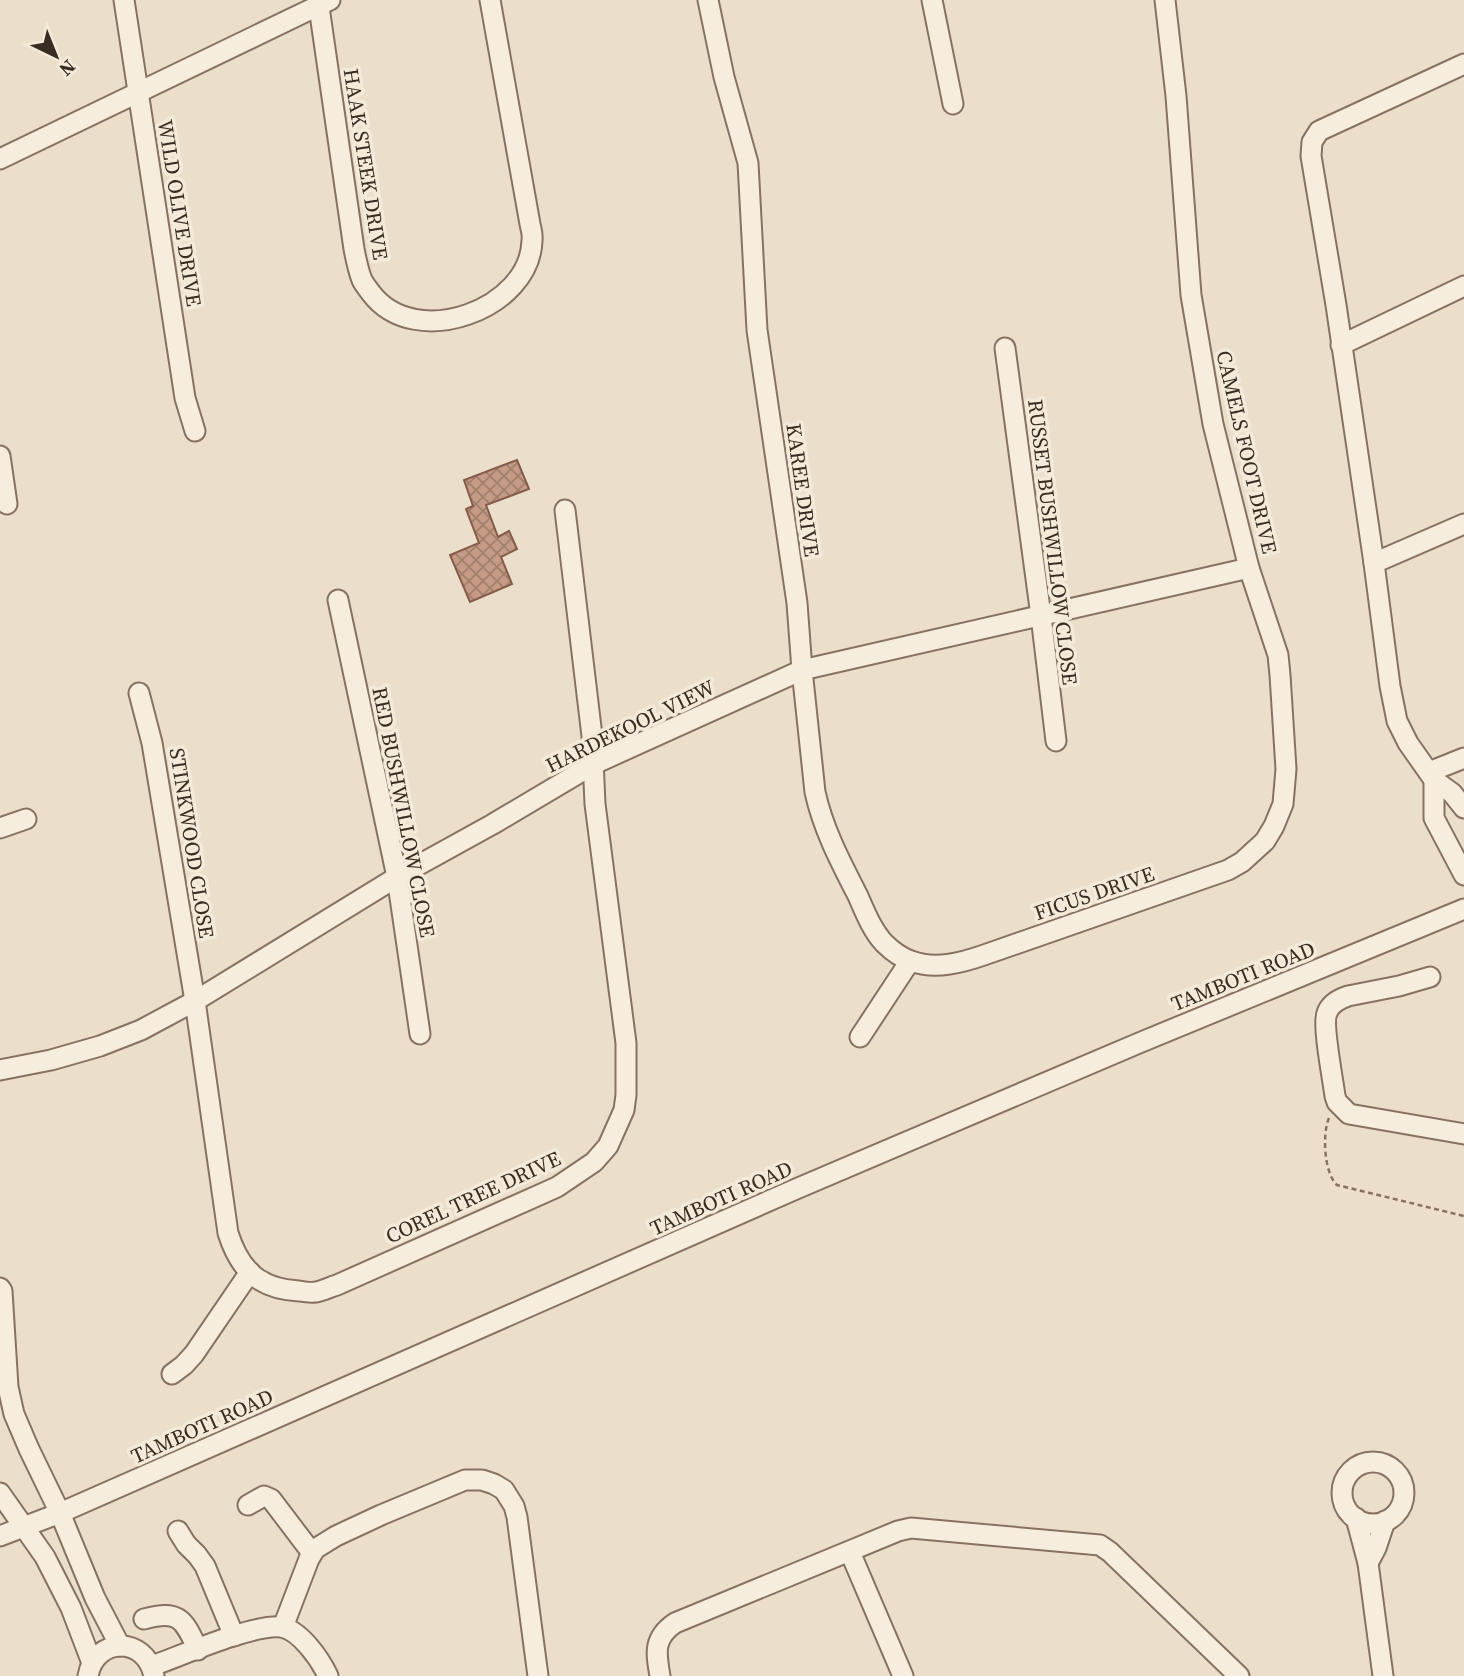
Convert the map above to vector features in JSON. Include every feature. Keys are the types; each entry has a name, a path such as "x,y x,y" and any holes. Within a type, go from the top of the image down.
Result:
{"street":[{"name":"WILD OLIVE DRIVE","path":"124,0 185,398 195,431"},
{"name":"HAAK STEEK DRIVE","path":"322,2 354,248 362,281 374,297 393,313 424,321 436,321 449,320 491,304 513,285 522,273 533,239 490,0"},
{"name":"KAREE DRIVE","path":"708,0 724,77 748,163 757,330 797,603 816,792 823,820 872,926 884,943 910,961"},
{"path":"932,0 953,104"},
{"name":"CAMELS FOOT DRIVE","path":"1165,0 1176,96 1191,295 1213,424 1249,568 1275,646 1280,675 1286,769 1283,804 1274,826"},
{"path":"0,159 322,2"},
{"path":"1464,64 1329,125 1319,131 1311,142 1313,170 1336,305 1397,721 1408,743 1431,776 1452,793 1464,808"},
{"path":"1340,345 1464,286"},
{"name":"RUSSET BUSHWILLOW CLOSE","path":"1006,348 1056,741"},
{"path":"0,456 7,504"},
{"name":"COREL TREE DRIVE","path":"195,1002 228,1233 233,1250 240,1263 263,1283 283,1290 315,1292 337,1285 557,1187 594,1162 608,1146 624,1110 626,1043 595,804 592,736 565,510"},
{"path":"1374,563 1464,524"},
{"name":"HARDEKOOL VIEW","path":"0,1070 51,1060 100,1046 141,1030 195,1002 397,877 594,764 802,670 1249,568"},
{"name":"RED BUSHWILLOW CLOSE","path":"338,600 397,877 420,1034"},
{"name":"STINKWOOD CLOSE","path":"139,693 152,743 195,1002"},
{"path":"1431,776 1464,758"},
{"path":"1431,776 1434,818 1464,875"},
{"path":"0,828 26,819"},
{"name":"FICUS DRIVE","path":"910,961 953,965 1228,870 1254,853 1274,826"},
{"name":"TAMBOTI ROAD","path":"0,1536 60,1513 809,1184 1151,1038 1464,909"},
{"path":"860,1037 910,961"},
{"path":"1430,976 1399,986 1348,996 1330,1007 1325,1020 1337,1102 1349,1114 1464,1134"},
{"path":"172,1374 194,1354 250,1272"},
{"path":"0,1288 5,1339 3,1372 8,1387 9,1424 60,1513 95,1598 120,1646"},
{"path":"1366,1463 1386,1464 1401,1478 1404,1498 1400,1507 1394,1516 1376,1524 1365,1523 1356,1518 1344,1503 1344,1483 1356,1467 1366,1463"},
{"path":"283,1627 312,1553 325,1542 465,1480 482,1480 494,1484 509,1496 517,1517 538,1676"},
{"path":"0,1493 45,1557 71,1608 90,1669"},
{"path":"248,1505 264,1496 269,1497 312,1553"},
{"path":"1356,1518 1368,1563 1383,1676"},
{"path":"1368,1563 1385,1521"},
{"path":"660,1676 657,1657 659,1642 665,1630 675,1623 911,1528 1100,1545 1239,1676"},
{"path":"178,1531 205,1566 234,1636"},
{"path":"850,1552 903,1676"},
{"path":"144,1619 160,1615 181,1620 198,1650"},
{"path":"90,1669 99,1654 109,1648 133,1648 145,1655 153,1671 234,1636 283,1627 297,1634 311,1648 328,1676"}],"path":[{"path":"1337,1102 1327,1124 1326,1147 1330,1180 1336,1185 1464,1216"}],"building":[{"path":"517,460 529,489 486,505 498,537 509,531 517,549 501,557 512,584 470,602 450,555 479,543 466,509 473,506 464,480"}]}
